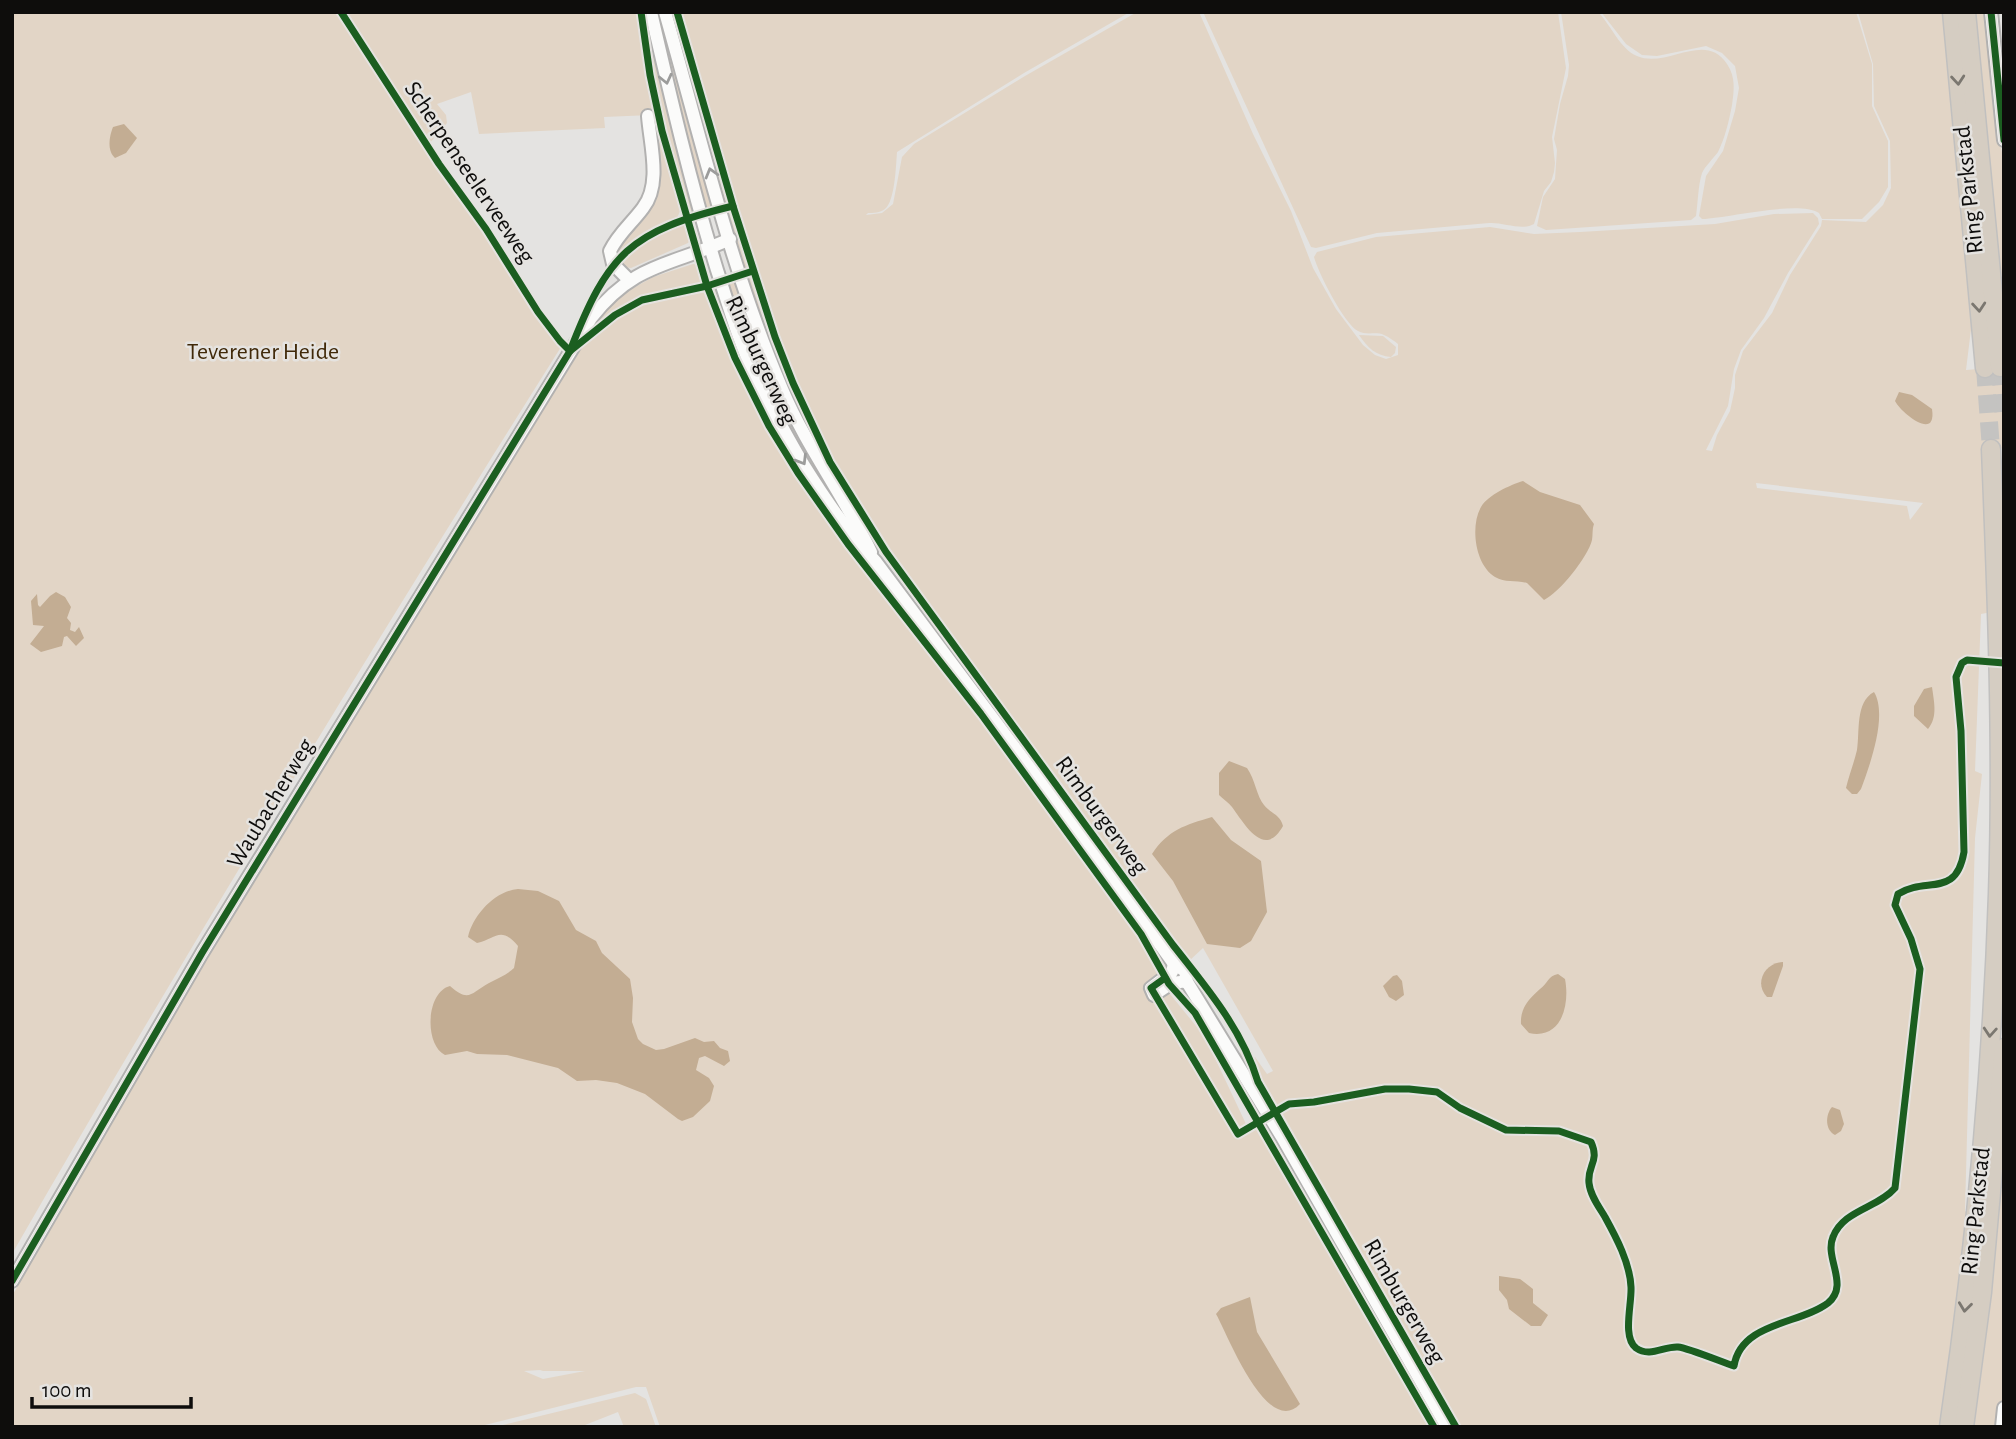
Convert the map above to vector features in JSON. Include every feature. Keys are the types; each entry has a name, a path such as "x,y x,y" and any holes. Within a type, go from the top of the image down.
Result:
{"highway":[{"name":"Ring Parkstad","path":"1952,12 1993,368 1966,12"},
{"name":"Ring Parkstad","path":"1949,1427 1979,1177 1998,895 1999,678 1990,449"},
{"name":"Ring Parkstad","path":"1964,1427 1984,1267 2004,1048"}],"street":[{"name":"Rimburgerweg","path":"651,12 680,139 730,310 762,389 821,494 853,538 876,562 1114,879 1174,964 1185,971 1187,982 1282,1137 1447,1427"},
{"name":"Rimburgerweg","path":"665,12 748,300 783,392 803,434 860,529 876,562"},
{"path":"1991,12 2004,140"},
{"path":"629,280 613,264 610,251 620,234 642,210 652,192 648,116"},
{"name":"Waubacherweg","path":"12,1281 202,953 591,318 604,301 629,280 654,267 730,239"},
{"path":"1174,964 1172,972 1152,991 1178,981 1187,982"},
{"path":"2002,1427 2004,1408"}],"green space":[{"name":"Teverener Heide","path":"12,12 338,12 407,120 455,192 485,230 561,347 282,798 12,1254"},
{"path":"344,12 640,12 656,113 682,207 676,220 647,233 616,258 615,252 646,211 651,115 604,117 605,128 479,134 471,92 437,104 446,115 447,123 429,144"},
{"path":"644,12 696,214 688,217 657,100"},
{"path":"653,12 661,12 716,208 703,212"},
{"path":"669,12 675,12 730,201 723,203"},
{"path":"680,12 1130,12 1024,73 897,152 891,199 885,209 866,215 882,213 893,204 902,157 914,144 1025,76 1137,12 1199,12 1253,134 1291,211 1313,268 1336,309 1363,345 1375,355 1386,359 1398,355 1398,344 1384,335 1361,332 1352,326 1332,297 1321,274 1314,257 1317,252 1376,237 1490,227 1534,234 1715,224 1774,214 1813,213 1819,224 1764,318 1741,350 1734,369 1728,406 1706,450 1712,451 1730,411 1735,375 1743,351 1772,313 1790,275 1821,226 1822,220 1866,222 1883,205 1891,188 1890,141 1874,106 1873,64 1858,12 1946,12 1974,305 1966,370 2004,367 2004,448 1981,451 1992,612 1981,614 1975,771 1982,774 1975,838 1965,1211 1969,1214 1943,1427 1451,1427 1242,1059 1242,1048 1249,1059 1255,1057 1267,1074 1273,1071 1203,948 1189,961 884,547 852,497 793,380 731,189","holes":["1756,483 1923,503 1910,520 1907,506 1757,488"]},
{"path":"1203,12 1558,12 1566,68 1552,137 1554,172 1544,191 1534,224 1524,227 1489,223 1377,233 1311,247"},
{"path":"1561,12 1598,12 1621,42 1637,56 1661,58 1708,50 1718,54 1727,64 1734,84 1730,117 1718,152 1702,173 1696,216 1691,220 1546,230 1537,226 1543,197 1555,179 1557,150 1554,139 1568,76 1569,65"},
{"path":"1601,12 1856,12 1872,64 1872,106 1888,141 1888,187 1879,202 1862,219 1822,219 1819,213 1796,208 1702,219 1699,216 1706,176 1723,151 1735,111 1739,88 1735,66 1722,53 1706,46 1657,56 1642,55 1626,44"},
{"path":"1974,12 1987,12 1999,140 2004,160 2004,289 1994,234"},
{"path":"725,211 733,212 749,264 744,271"},
{"path":"681,223 688,227 691,240 688,243 631,268 624,267 618,261 649,236"},
{"path":"693,264 699,265 703,277 701,284 633,303 613,313 596,327 594,324 621,295 653,277"},
{"path":"753,274 795,388 848,497 815,446 788,391 746,276"},
{"path":"734,280 761,359 781,406 856,531 814,472 780,412 751,349 725,282"},
{"path":"717,284 782,437 760,406 739,366 710,287"},
{"path":"697,291 705,293 710,299 749,390 818,507 979,717 1146,946 1160,975 1157,978 1205,1037 1246,1124 1253,1120 1392,1360 1437,1427 660,1427 646,1387 636,1387 477,1427 12,1427 12,1296 198,973 573,357 604,325 632,306 656,298","holes":["524,1371 585,1371 543,1379"]},
{"path":"1359,335 1383,336 1396,347 1395,353 1391,357 1376,353"},
{"path":"2004,1133 2004,1390 1999,1427 1970,1427"},
{"path":"635,1393 646,1399 656,1427 624,1427 618,1412 580,1427 495,1427"}],"shaded area":[{"path":"124,124 137,138 126,153 115,158 110,148 110,135 113,127"},
{"path":"1899,392 1912,395 1932,409 1929,423 1918,422 1904,412 1895,401"},
{"path":"1523,481 1540,492 1580,505 1594,524 1592,540 1579,565 1557,590 1544,600 1527,583 1495,577 1483,564 1476,545 1476,524 1481,507 1494,495"},
{"path":"56,592 65,597 71,607 67,618 71,623 70,630 75,632 79,627 84,638 76,646 67,636 64,637 62,646 41,652 30,644 44,626 33,625 31,601 37,594 40,607"},
{"path":"1932,687 1934,714 1928,729 1914,716 1914,706 1924,689"},
{"path":"1874,692 1879,713 1876,740 1861,789 1857,794 1852,794 1846,788 1857,750 1859,718 1864,703"},
{"path":"1229,761 1247,768 1262,802 1280,819 1283,826 1276,836 1269,840 1262,839 1248,829 1219,795 1219,773"},
{"path":"1212,817 1231,840 1261,861 1267,912 1251,941 1240,948 1207,944 1173,881 1152,854 1164,839 1178,829"},
{"path":"518,889 538,891 559,901 576,930 596,941 602,953 630,979 633,998 632,1022 638,1039 643,1044 656,1050 695,1038 704,1042 714,1041 720,1048 728,1051 730,1061 724,1066 705,1056 699,1058 696,1070 709,1078 714,1086 710,1101 693,1117 682,1121 645,1094 617,1083 577,1081 558,1068 507,1055 467,1051 445,1055 438,1049 431,1030 431,1019 432,1008 442,990 450,986 462,994 470,995 514,968 518,946 507,936 498,935 477,943 468,937 480,913 493,899"},
{"path":"1783,962 1772,997 1767,997 1761,986 1763,975 1771,966"},
{"path":"1558,974 1565,979 1566,989 1565,1009 1561,1018 1549,1031 1529,1033 1521,1024 1524,1009 1550,978"},
{"path":"1397,975 1402,981 1404,995 1396,1001 1389,997 1383,986"},
{"path":"1832,1107 1840,1110 1844,1124 1841,1131 1835,1135 1829,1130 1827,1122"},
{"path":"1499,1276 1520,1279 1533,1289 1533,1303 1548,1315 1541,1326 1531,1326 1509,1309 1507,1300 1499,1290"},
{"path":"1250,1297 1257,1332 1300,1404 1287,1411 1274,1407 1262,1396 1239,1360 1216,1314 1221,1308"}],"tunnel":[{"path":"2000,367 2004,420"},
{"path":"1985,368 1991,449"}],"cycle path":[{"name":"Scherpenseelerveeweg","path":"341,12 538,312 570,351"},
{"path":"641,12 662,131 707,286 735,358 769,426 848,544 981,714 1141,934 1169,984 1195,1013 1434,1427"},
{"path":"677,12 733,206 775,337 830,462 886,552 1222,1010 1243,1044 1258,1082 1456,1427"},
{"path":"1991,12 2004,140"},
{"path":"12,1281 202,953 570,351 597,291 611,269 627,251 669,225 733,206"},
{"path":"570,351 615,315 642,300 707,286 753,271"},
{"path":"1165,978 1151,988 1238,1134 1289,1104 1385,1089 1409,1089 1437,1092 1460,1108 1506,1130 1559,1131 1591,1142 1594,1159 1589,1177 1590,1187 1618,1242 1630,1278 1629,1336 1632,1343 1646,1352 1683,1348 1734,1366 1739,1352 1760,1332 1828,1303 1837,1288 1831,1245 1838,1228 1895,1188 1920,969 1911,939 1895,905 1898,894 1919,886 1947,881 1960,867 1964,852 1961,731 1956,677 1962,663 1967,660 2004,663"}]}
